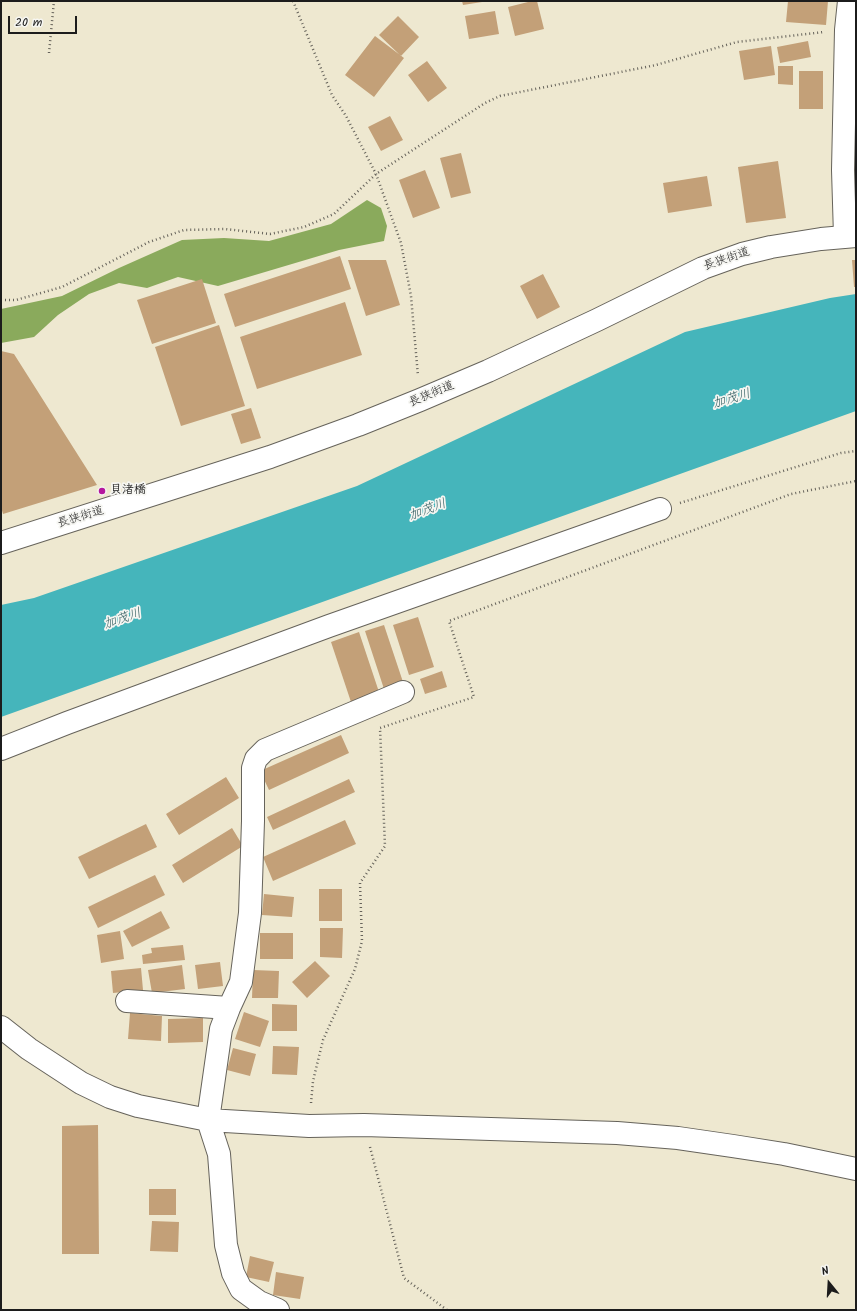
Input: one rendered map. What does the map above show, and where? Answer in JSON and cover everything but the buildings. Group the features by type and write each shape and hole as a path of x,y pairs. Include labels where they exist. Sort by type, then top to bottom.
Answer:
{"street":[{"path":"849,1 846,30 843,170 850,236"},
{"name":"長狭街道","path":"1,543 315,442 488,371 703,268 742,254 771,247 850,236"},
{"path":"1,749 329,626 660,509"},
{"path":"278,1310 259,1302 241,1289 233,1274 226,1245 219,1154 208,1120 221,1029 229,1008 242,982 250,913 253,768 256,759 265,750 403,692"},
{"path":"128,1001 229,1008"},
{"path":"1,1028 29,1049 81,1083 110,1097 138,1106 208,1120 309,1126 364,1125 618,1133 670,1138 784,1154 856,1169"}],"path":[{"path":"49,53 54,1"},
{"path":"293,1 332,95 346,116 376,174 401,243 411,296 420,400"},
{"path":"1,300 16,300 62,287 149,242 184,230 225,229 270,234 304,226 334,214 376,174 484,103 500,96 656,65 737,42 846,30"},
{"path":"660,509 841,453 856,451"},
{"path":"309,1126 313,1081 323,1040 355,969 362,941 360,883 385,846 380,728 474,697 449,621 791,494 856,481"},
{"path":"364,1125 404,1278 447,1310"}],"green space":[{"path":"367,200 381,208 387,226 384,241 339,250 218,286 178,277 147,288 119,283 89,294 58,315 34,337 1,343 1,309 62,296 119,268 182,240 224,238 269,241 331,224"}],"water":[{"name":"加茂川","path":"856,294 856,411 1,717 1,605 34,598 357,486 685,332 830,298"}],"place":[{"name":"貝渚橋","path":"102,491"}]}
